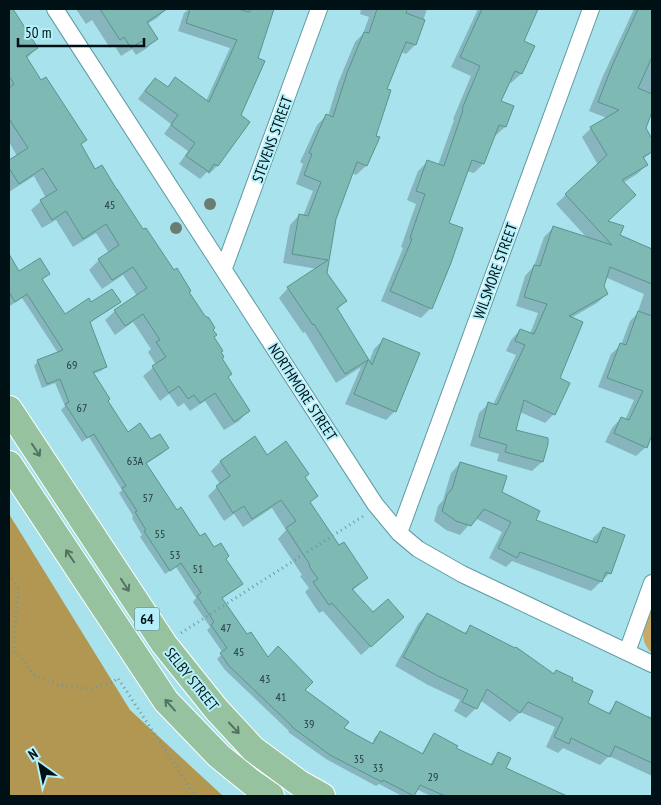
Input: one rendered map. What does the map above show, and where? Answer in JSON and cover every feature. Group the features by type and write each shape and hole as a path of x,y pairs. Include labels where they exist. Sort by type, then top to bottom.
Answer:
{"main road":[{"name":"SELBY STREET","path":"9,410 164,644 216,709 253,749 299,783 322,796"},
{"name":"SELBY STREET","path":"9,464 166,701 218,756 271,796"}],"street":[{"name":"NORTHMORE STREET","path":"55,9 375,504 399,533 418,549 462,574 652,664"},
{"name":"STEVENS STREET","path":"224,268 319,9"},
{"name":"WILSMORE STREET","path":"399,533 591,9"},
{"path":"627,652 652,584"}],"path":[{"path":"164,644 368,513"},
{"path":"9,576 19,589 14,650 33,674 59,685 89,689 113,682 118,678 195,796"}],"shaded area":[{"path":"9,514 130,710 223,796 9,796"},
{"path":"652,605 652,653 647,648 643,636"}],"building":[{"path":"9,9 13,9 38,48 26,56 41,80 46,77 87,140 81,144 95,169 102,165 143,229 146,228 174,270 177,268 191,291 189,292 215,328 213,330 217,335 214,337 223,351 221,352 224,357 222,358 232,374 228,377 250,411 234,422 215,393 200,403 194,395 188,399 179,386 169,393 152,366 166,357 156,342 160,340 143,314 125,326 114,310 147,288 133,267 112,280 98,259 119,245 106,224 83,239 66,211 52,220 40,200 57,190 43,168 19,184 9,168 9,160 28,148 9,119 9,88 14,84 9,76"},
{"path":"100,9 167,9 147,22 158,39 146,47 142,41 131,48 124,37 120,40"},
{"path":"190,9 238,9 249,12 251,9 274,9 258,58 265,61 241,115 250,122 218,166 214,164 209,172 186,156 195,143 171,125 178,115 145,91 155,78 168,87 175,77 209,102 237,40 186,23"},
{"path":"377,9 407,9 406,13 425,20 416,45 406,42 387,89 391,90 376,136 380,137 367,166 357,162 336,219 327,273 347,301 337,308 372,365 383,338 420,353 396,412 354,394 368,360 345,374 314,324 287,287 328,260 292,254 299,214 308,216 321,182 304,175 312,154 309,153 326,114 333,117 347,73 364,32 369,33"},
{"path":"482,9 538,9 524,41 535,46 522,74 515,71 501,101 514,106 506,127 499,125 484,164 472,160 449,223 463,228 432,309 390,291 412,239 410,238 425,194 416,191 427,160 444,166 462,109 480,66 460,57"},
{"path":"638,9 652,9 652,57 638,88 652,94 652,112 646,128 652,139 652,152 643,157 648,165 622,180 636,195 608,221 624,226 620,235 652,249 652,284 610,267 604,286 608,294 569,316 583,322 560,378 570,383 555,415 524,400 516,430 548,438 543,462 505,452 507,445 479,437 488,402 497,405 525,345 515,341 520,329 534,334 547,304 524,297 534,265 540,266 553,226 612,245 565,194 607,155 590,127 619,110 598,102"},
{"path":"9,254 19,271 40,258 50,274 42,279 65,314 89,298 91,302 112,289 121,302 90,322 107,367 93,372 110,399 108,401 128,432 140,423 151,439 160,434 169,448 146,463 177,510 181,507 200,536 205,533 214,547 221,543 229,556 226,559 243,584 222,598 247,634 251,632 268,657 278,646 313,682 305,690 349,722 344,728 373,744 380,731 423,754 434,733 458,746 456,748 492,765 498,752 511,758 506,768 567,796 445,796 420,785 414,796 330,755 292,727 229,666 220,653 227,648 211,625 214,622 197,596 201,593 181,563 170,571 144,531 146,530 135,512 137,511 122,488 126,486 94,434 87,438 65,404 69,402 60,379 47,384 37,360 63,350 27,294 15,302 9,292"},
{"path":"638,311 652,316 652,435 647,448 614,433 621,417 629,420 643,391 607,378 620,343 626,345"},
{"path":"255,436 267,455 286,441 309,474 305,477 318,496 310,502 339,545 344,542 368,578 352,589 373,612 388,599 404,617 371,647 332,603 329,605 313,582 318,579 286,528 296,521 281,500 252,519 244,506 233,513 216,486 230,476 220,461"},
{"path":"460,462 507,476 502,492 540,511 536,520 597,543 603,527 625,535 611,574 606,572 602,582 520,552 517,558 498,548 511,522 484,509 471,526 456,521 442,511 447,495 452,489"},
{"path":"427,613 466,634 470,625 516,647 554,674 556,670 573,678 572,681 593,691 588,703 610,714 616,701 652,719 652,763 615,746 610,757 571,738 569,744 554,737 563,718 528,702 520,713 487,689 477,709 462,702 468,690 403,657"}]}
